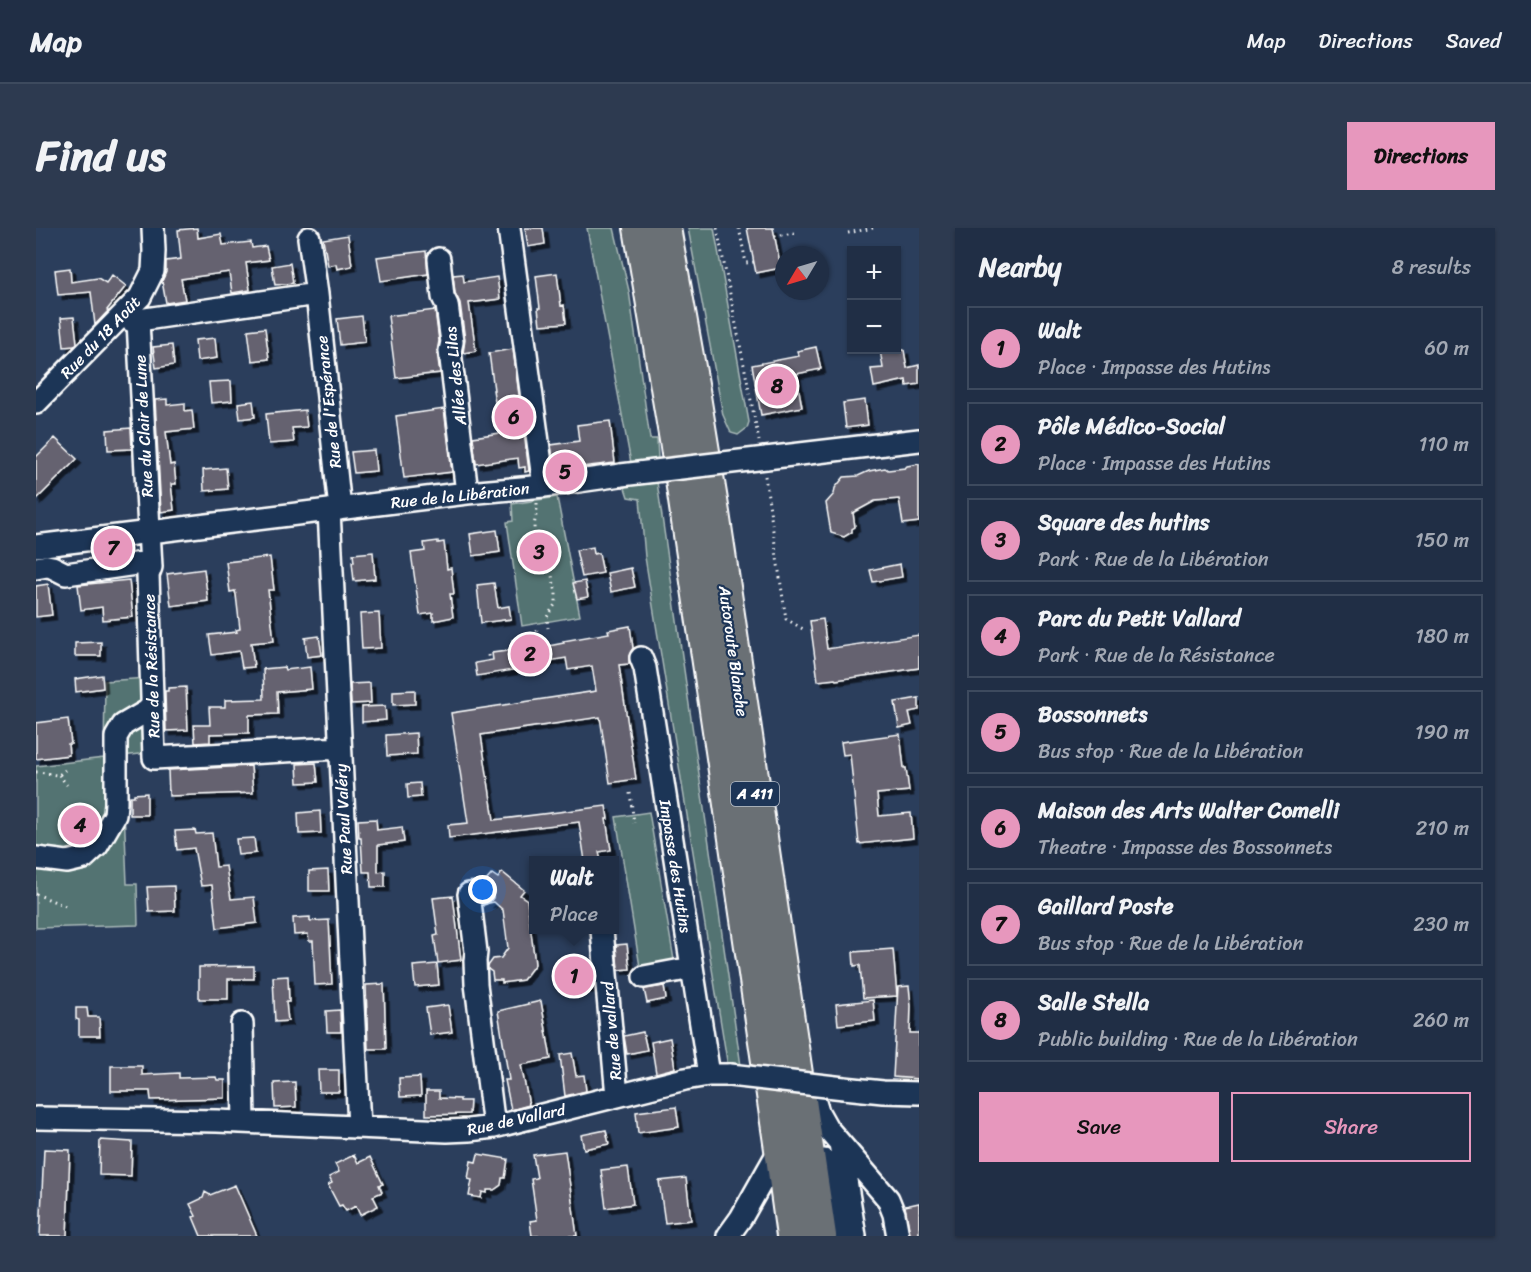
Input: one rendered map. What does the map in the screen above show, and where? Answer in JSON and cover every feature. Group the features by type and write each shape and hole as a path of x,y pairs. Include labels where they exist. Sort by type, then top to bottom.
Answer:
{"highway":[{"name":"Autoroute Blanche","path":"639,228 675,440 792,1236"},
{"name":"Autoroute Blanche","path":"665,228 704,449 797,1074 826,1159 821,1236"}],"street":[{"name":"Rue du 18 Août","path":"36,403 130,318 153,271 153,228"},
{"path":"509,228 539,486"},
{"name":"Rue de l'Espérance","path":"309,237 335,510"},
{"name":"Allée des Lilas","path":"439,259 443,297 447,305 452,342 450,351 467,493"},
{"path":"130,318 316,294"},
{"name":"Rue du Clair de Lune","path":"130,318 149,532"},
{"name":"Rue de la Libération","path":"36,546 919,440"},
{"name":"Rue Paul Valéry","path":"335,510 340,748 358,1127"},
{"name":"Rue de la Résistance","path":"149,532 151,567 148,575 154,758 340,748"},
{"path":"36,568 47,566 66,574 150,562"},
{"name":"Impasse des Hutins","path":"641,658 645,668 709,1075"},
{"path":"36,858 67,861 84,858 97,846 115,815 116,737 123,725 147,711 152,705"},
{"path":"481,893 469,894 477,952 476,984 488,1128"},
{"name":"Rue de vallard","path":"602,934 616,1096"},
{"path":"644,977 692,968"},
{"path":"466,980 488,1128"},
{"path":"242,1024 244,1122"},
{"path":"797,1074 813,1096 824,1122 885,1195 894,1214 898,1236"},
{"name":"Rue de Vallard","path":"36,1118 244,1122 447,1131 488,1128 709,1075 883,1092 919,1093"},
{"path":"837,1236 826,1159 840,1143"},
{"path":"728,1236 780,1149"},
{"path":"826,1159 855,1236"}],"path":[{"path":"717,228 758,439 766,448 769,471 764,471 786,619 803,629"},
{"path":"739,228 746,263 754,262"},
{"path":"848,233 873,228"},
{"path":"775,236 794,233"},
{"path":"539,486 534,526 535,544 555,585 556,603 547,617 548,628"},
{"path":"537,630 541,647"},
{"path":"488,655 489,660"},
{"path":"36,772 59,775 65,770"},
{"path":"59,775 67,785"},
{"path":"630,793 634,823"},
{"path":"36,894 68,907"}],"green space":[{"path":"587,228 614,228 629,291 650,439 657,439 658,458 631,463"},
{"path":"688,228 714,228 749,422 747,428 738,435 731,433 723,415"},
{"path":"657,482 741,1066 728,1067 645,557 640,499 628,497 624,485"},
{"path":"557,497 580,616 522,626 507,522 513,521 512,504"},
{"path":"147,678 148,753 122,756 127,884 137,884 138,925 36,928 36,766 104,758 105,681"},
{"path":"649,812 675,966 641,973 616,817"}],"building":[{"path":"197,228 198,238 221,234 223,245 251,242 252,248 266,246 269,260 246,263 250,290 232,293 229,272 181,279 185,300 166,303 162,281 166,272 166,261 181,259 178,230"},
{"path":"525,228 543,228 545,244 528,247"},
{"path":"747,228 773,228 777,246 775,269 756,273"},
{"path":"348,235 352,266 337,269 336,264 328,266 323,239"},
{"path":"426,251 428,274 381,281 377,257"},
{"path":"290,263 293,283 275,285 272,266"},
{"path":"70,268 71,282 98,278 106,283 112,275 126,286 95,325 91,292 58,295 55,270"},
{"path":"557,273 561,306 564,305 566,323 540,325 536,276"},
{"path":"463,274 464,282 497,277 500,299 469,303 476,351 463,353 465,340 460,303 455,293 453,275"},
{"path":"435,310 440,373 396,378 388,316"},
{"path":"362,316 365,342 340,345 337,319"},
{"path":"74,317 77,343 74,346 64,347 61,318"},
{"path":"265,328 269,359 252,361 248,330"},
{"path":"215,338 217,358 197,361 195,340"},
{"path":"172,345 174,365 156,368 153,347"},
{"path":"816,347 821,369 796,374 802,407 761,415 752,365 799,356 797,351"},
{"path":"513,349 529,471 525,472 525,467 519,468 518,458 476,464 473,437 500,433 489,353"},
{"path":"901,350 904,350 907,368 919,365 919,384 907,386 906,380 874,387 871,369 883,368 881,354 901,354"},
{"path":"231,381 232,401 211,403 209,382"},
{"path":"167,399 167,405 185,403 185,411 192,410 194,429 166,432 170,465 174,464 176,484 171,484 174,510 161,512 155,400"},
{"path":"865,400 868,425 846,428 843,403"},
{"path":"253,401 255,417 240,419 238,403"},
{"path":"444,409 452,472 404,478 396,416"},
{"path":"305,410 307,427 292,428 294,442 269,444 266,414"},
{"path":"610,421 615,463 555,470 551,445 579,441 577,425"},
{"path":"131,428 132,449 108,450 107,430"},
{"path":"55,438 77,459 36,500 36,457"},
{"path":"374,450 376,471 354,473 351,452"},
{"path":"919,464 919,522 903,524 899,499 875,501 853,513 855,527 852,532 844,537 831,533 826,503 844,477 858,476 885,468 888,470 905,468"},
{"path":"226,468 228,489 204,491 203,470"},
{"path":"497,530 500,552 473,556 470,534"},
{"path":"438,541 438,543 444,542 447,569 451,568 454,594 450,594 453,617 433,621 433,613 420,615 411,553 425,551 424,543"},
{"path":"593,547 594,554 599,553 603,573 582,577 576,550"},
{"path":"373,552 375,579 354,581 353,554"},
{"path":"270,557 274,590 268,590 274,641 251,643 254,667 242,668 239,651 212,655 209,635 237,632 236,630 240,629 236,595 235,591 230,592 226,562"},
{"path":"900,564 902,577 873,582 870,570"},
{"path":"631,568 635,587 611,592 607,573"},
{"path":"204,569 208,601 171,606 167,574"},
{"path":"129,580 133,617 103,620 102,607 81,610 78,585"},
{"path":"585,581 588,597 577,599 573,583"},
{"path":"494,583 498,608 509,606 511,619 481,623 477,585"},
{"path":"48,584 52,615 36,617 36,586"},
{"path":"379,613 381,648 362,649 360,614"},
{"path":"823,619 827,649 919,635 919,668 818,681 810,621"},
{"path":"630,626 633,648 629,656 629,664 619,665 636,779 610,783 600,717 481,735 494,820 606,806 611,850 599,852 600,856 584,856 579,822 449,838 448,825 468,823 451,713 596,691 592,666 568,670 566,658 512,667 513,670 477,676 475,663 493,660 492,653 514,650 512,640 536,635 538,648 609,633 608,630"},
{"path":"319,636 322,655 307,657 305,638"},
{"path":"101,642 101,656 75,656 75,643"},
{"path":"284,667 285,670 310,667 312,689 277,692 278,714 249,715 249,733 210,734 210,742 195,743 194,725 210,725 209,707 225,707 225,700 264,699 263,669"},
{"path":"102,675 103,688 76,692 75,679"},
{"path":"370,683 371,703 351,704 350,684"},
{"path":"186,687 188,730 166,731 165,691 168,691 168,688"},
{"path":"415,690 415,704 393,705 393,691"},
{"path":"919,698 919,710 909,712 912,725 899,728 895,702"},
{"path":"385,706 386,720 362,722 362,707"},
{"path":"68,719 71,744 68,744 69,755 36,759 36,723"},
{"path":"416,733 417,754 387,756 386,735"},
{"path":"900,734 909,791 877,794 879,816 911,813 913,838 859,844 850,754 843,755 841,742"},
{"path":"316,763 318,782 298,783 297,764"},
{"path":"251,766 253,793 169,796 168,770"},
{"path":"420,783 421,797 408,798 407,784"},
{"path":"147,793 147,815 130,815 130,796"},
{"path":"320,811 321,833 299,834 298,813"},
{"path":"376,819 377,830 402,827 404,842 378,845 378,872 385,871 385,887 371,887 370,872 363,872 358,820"},
{"path":"195,830 196,834 212,833 216,867 226,866 231,899 254,897 257,923 217,928 212,885 201,886 194,848 177,850 175,831"},
{"path":"254,838 256,853 238,855 236,839"},
{"path":"328,870 329,891 309,891 309,871"},
{"path":"502,872 524,890 520,895 527,900 529,934 531,934 535,964 523,980 502,983 502,980 493,980 492,972 488,969 493,959 501,958 508,948 503,910 494,902 489,903 494,891 486,881 492,874 498,878"},
{"path":"174,886 175,911 149,912 147,887"},
{"path":"453,896 461,960 438,963 434,936 438,935 433,898"},
{"path":"310,917 310,921 329,920 332,984 315,985 313,941 309,941 308,934 294,935 293,918"},
{"path":"627,944 630,969 618,970 616,945"},
{"path":"893,949 897,996 863,998 860,965 854,966 853,952"},
{"path":"586,961 589,988 561,990 558,964"},
{"path":"437,964 439,985 415,987 413,966"},
{"path":"254,966 254,979 228,979 228,999 199,999 199,967"},
{"path":"288,976 289,1002 286,1002 288,1021 275,1022 273,977"},
{"path":"384,984 386,1049 368,1049 366,985"},
{"path":"664,986 666,999 647,1003 644,989"},
{"path":"909,986 910,1033 919,1033 919,1079 893,1077 898,987"},
{"path":"873,1000 875,1021 838,1025 836,1004"},
{"path":"541,1001 551,1059 521,1065 529,1105 511,1110 505,1080 509,1080 498,1011"},
{"path":"448,1005 452,1032 430,1035 426,1008"},
{"path":"76,1008 87,1008 88,1017 99,1017 100,1036 79,1036"},
{"path":"340,1010 341,1032 327,1032 326,1011"},
{"path":"643,1032 647,1050 627,1054 624,1036"},
{"path":"670,1038 675,1068 656,1073 651,1042"},
{"path":"572,1053 576,1076 584,1075 586,1091 565,1096 560,1055"},
{"path":"111,1066 142,1066 142,1075 179,1073 179,1078 216,1077 217,1080 225,1080 225,1098 151,1100 150,1091 111,1091"},
{"path":"318,1070 339,1070 339,1092 319,1092"},
{"path":"420,1077 421,1096 400,1097 399,1078"},
{"path":"295,1082 296,1107 275,1108 274,1083"},
{"path":"426,1091 439,1091 439,1098 470,1101 469,1114 426,1115"},
{"path":"676,1107 679,1127 638,1133 636,1112"},
{"path":"606,1130 609,1144 584,1149 581,1135"},
{"path":"100,1140 132,1142 131,1176 99,1175"},
{"path":"44,1149 70,1150 67,1236 40,1236"},
{"path":"565,1151 577,1236 532,1236 530,1221 537,1220 531,1179 537,1178 533,1155"},
{"path":"478,1154 508,1159 505,1178 502,1178 501,1185 494,1190 487,1190 487,1193 482,1192 481,1198 469,1196 472,1180 468,1179 471,1161 476,1162"},
{"path":"354,1155 358,1163 370,1157 383,1184 379,1185 382,1192 373,1196 378,1206 360,1215 356,1206 346,1211 342,1205 339,1206 328,1185 332,1183 329,1177 339,1172 335,1164"},
{"path":"628,1167 633,1204 606,1208 601,1170"},
{"path":"686,1178 691,1220 665,1223 659,1181"},
{"path":"235,1185 257,1236 201,1236 190,1204 203,1198 205,1192 210,1195"},
{"path":"919,1203 919,1236 910,1236 905,1206"}],"place":[{"name":"Salle Stella","path":"777,386"},
{"name":"Maison des Arts Walter Comelli","path":"514,417"},
{"name":"Bossonnets","path":"565,472"},
{"name":"Gaillard Poste","path":"113,548"},
{"name":"Square des hutins","path":"539,552"},
{"name":"Pôle Médico-Social","path":"530,654"},
{"name":"Parc du Petit Vallard","path":"80,825"},
{"name":"Walt","path":"574,976"}]}
